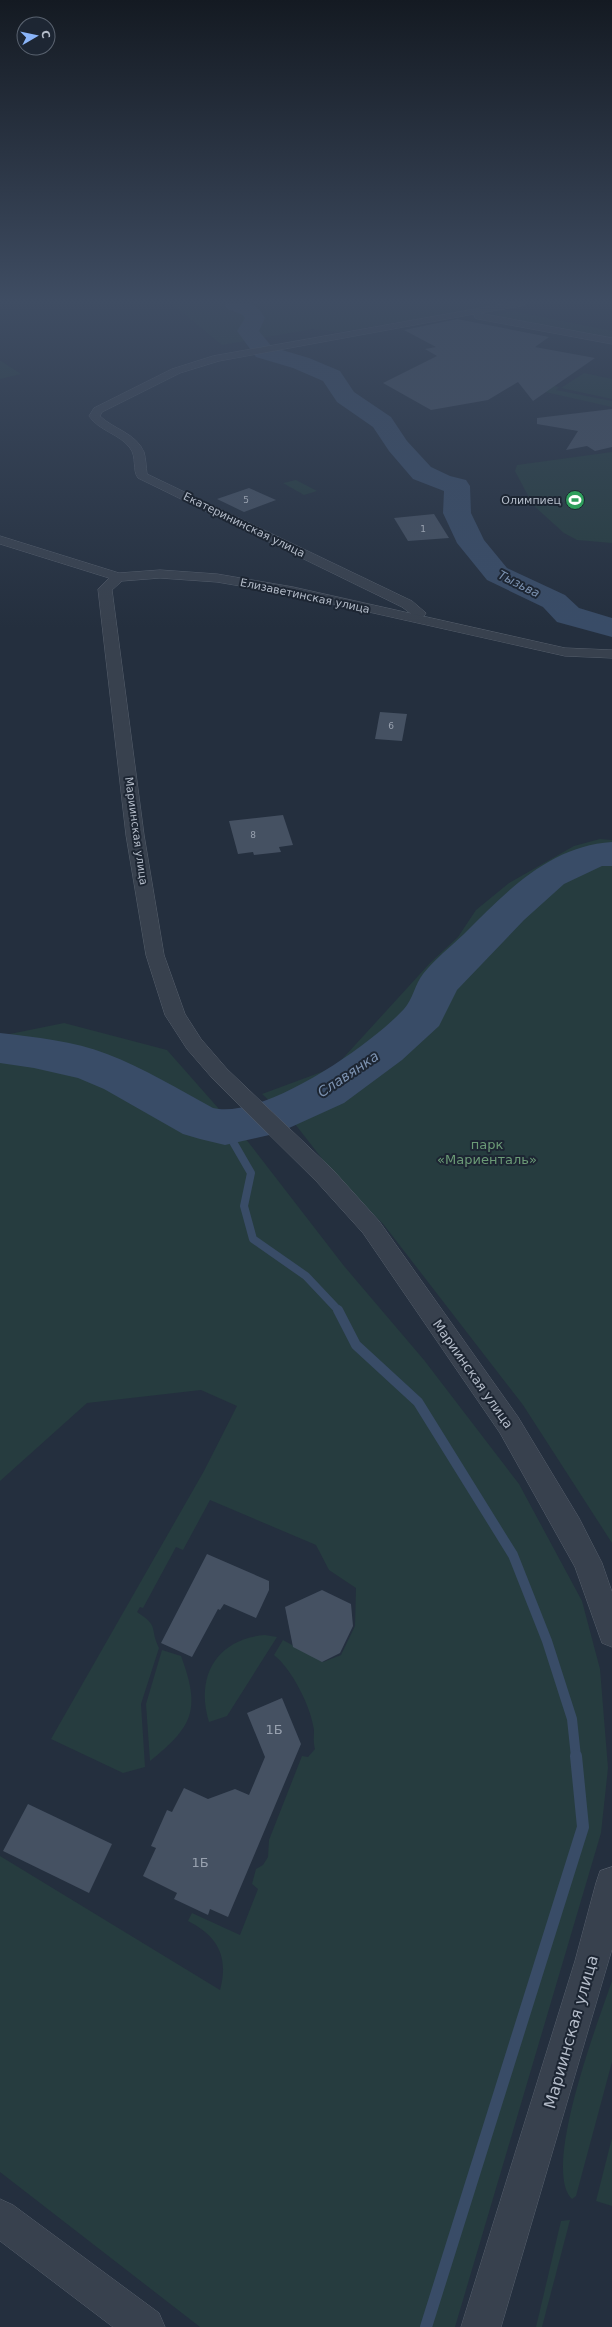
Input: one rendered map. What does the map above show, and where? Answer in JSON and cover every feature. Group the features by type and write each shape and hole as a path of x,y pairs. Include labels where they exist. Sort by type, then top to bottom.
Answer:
{"street":[{"name":"Екатерининская улица","path":"97,412 94,416 99,422 124,437 137,449 142,476 240,522 407,604 419,612"},
{"name":"Елизаветинская улица","path":"0,540 118,577 160,574 217,578 293,591 565,652 612,654"},
{"name":"Мариинская улица","path":"118,577 105,589 135,835 155,955 175,1015 194,1044 220,1074 325,1176 371,1227 509,1425 569,1526 585,1557 612,1633"},
{"name":"Мариинская улица","path":"481,2327 528,2180 592,1961 612,1883"},
{"path":"0,2218 145,2327"}],"green space":[{"name":"Олимпиец","path":"612,452 612,543 577,540 564,533 533,505 515,471 517,465"},
{"path":"296,480 317,491 304,495 283,483"},
{"name":"парк «Мариенталь»","path":"600,839 612,840 612,1543 523,1405 384,1225 334,1174 295,1124 262,1094 335,1067 430,963 458,937 476,910 509,883 574,846"},
{"path":"64,1023 167,1050 249,1143 344,1266 424,1360 519,1484 582,1601 600,1669 608,1768 601,1833 455,2327 200,2327 0,2172 0,1856 220,1990 223,1967 219,1949 207,1933 188,1921 192,1913 240,1935 258,1889 252,1884 256,1869 263,1865 268,1857 269,1840 302,1756 308,1757 315,1749 314,1730 305,1700 294,1679 281,1661 274,1655 283,1640 323,1662 341,1655 355,1626 356,1588 329,1570 316,1545 210,1500 183,1550 176,1547 143,1608 140,1607 137,1612 151,1624 159,1648 141,1704 145,1767 123,1773 51,1739 204,1471 237,1406 201,1390 87,1403 0,1481 0,1036"},
{"path":"265,1635 277,1637 227,1716 209,1722 205,1706 205,1690 213,1663 222,1652 234,1644 248,1638"},
{"path":"162,1650 181,1656 191,1690 191,1704 189,1716 184,1727 164,1749 150,1761 146,1704"},
{"path":"612,1981 612,2062 576,2196 572,2199 564,2183 563,2158 568,2127 585,2059"},
{"path":"612,2138 612,2206 596,2201"},
{"path":"570,2220 542,2327 536,2327 561,2221"}],"building":[{"path":"590,412 612,412 612,447 595,451 587,446 566,450 578,431 537,424 537,418"},
{"path":"249,488 276,500 244,512 217,499"},
{"path":"434,514 449,538 408,541 394,518"},
{"path":"380,712 407,714 402,741 375,739"},
{"path":"283,815 293,845 279,847 281,852 254,855 253,852 238,854 229,821"},
{"path":"207,1554 269,1581 269,1590 256,1618 224,1604 220,1610 218,1609 192,1657 161,1643"},
{"path":"322,1590 351,1604 353,1626 340,1653 322,1662 293,1647 285,1607"},
{"path":"282,1698 301,1744 228,1917 210,1909 208,1915 174,1899 177,1893 143,1876 156,1848 151,1846 167,1810 172,1812 184,1788 208,1799 235,1789 249,1795 265,1757 247,1713"},
{"path":"28,1804 112,1844 89,1893 3,1851"}],"waterway":[{"name":"Тызьва","path":"367,412 382,422 398,446 422,473 441,482 457,486 457,513 471,543 497,574 554,601 568,615 612,628"},
{"name":"Славянка","path":"0,1048 34,1052 90,1065 120,1078 200,1122 225,1128 261,1121 328,1091 386,1049 423,1016 438,984 510,911 550,876 595,855 612,854"},
{"path":"225,1128 251,1173 244,1206 253,1239 306,1276 339,1311"},
{"path":"338,1310 356,1345 418,1402 513,1555 547,1641 572,1719 576,1757"},
{"path":"426,2327 583,1827 576,1756"}],"place":[{"name":"Олимпиец","path":"575,500"}]}
